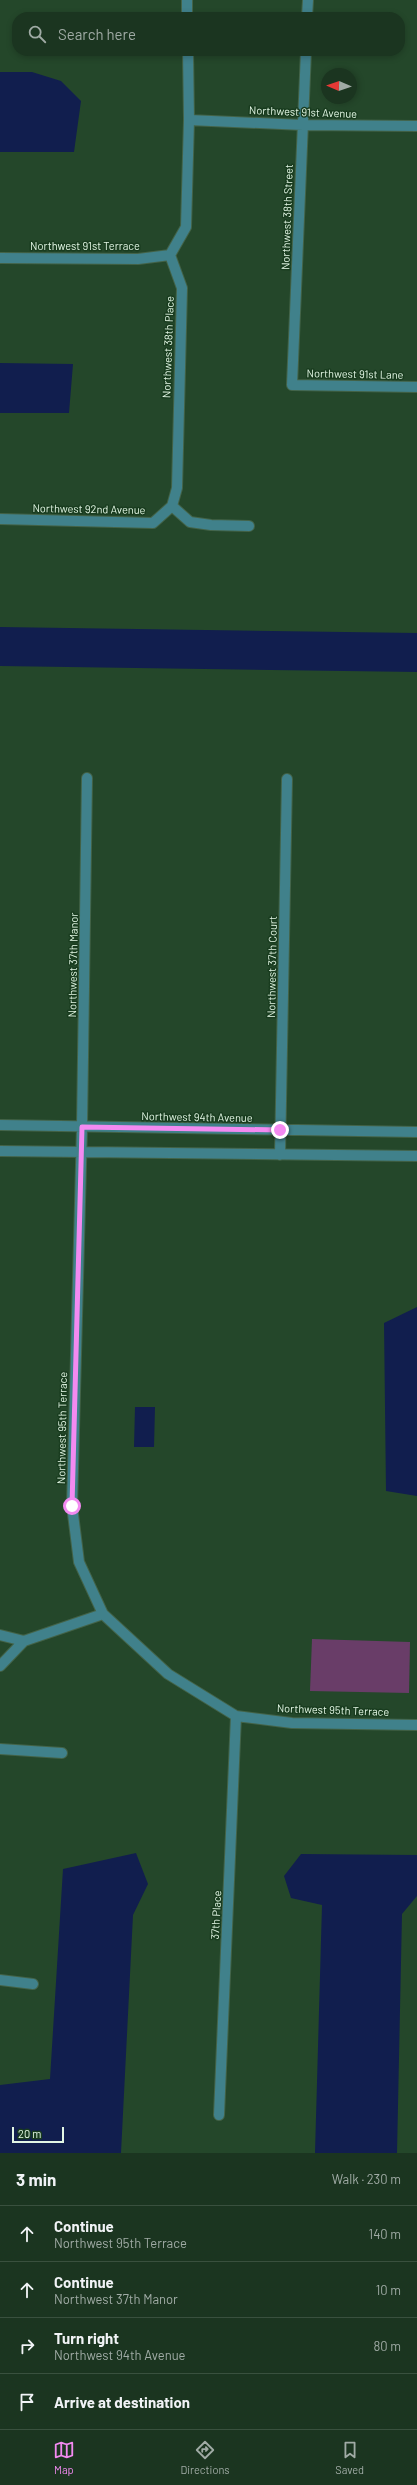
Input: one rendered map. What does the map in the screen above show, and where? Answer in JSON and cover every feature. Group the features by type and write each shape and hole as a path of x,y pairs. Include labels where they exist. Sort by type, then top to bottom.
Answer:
{"street":[{"path":"187,0 187,12"},
{"path":"307,12 308,0"},
{"path":"170,256 186,227 189,120 188,56"},
{"name":"Northwest 38th Street","path":"292,385 306,56"},
{"name":"Northwest 91st Avenue","path":"189,120 303,125 417,126"},
{"name":"Northwest 91st Terrace","path":"0,258 138,259 170,256"},
{"name":"Northwest 38th Place","path":"170,256 182,288 176,488 172,506"},
{"name":"Northwest 91st Lane","path":"292,385 417,387"},
{"path":"172,506 190,522 211,525 249,526"},
{"name":"Northwest 92nd Avenue","path":"0,519 153,523 172,506"},
{"name":"Northwest 37th Manor","path":"81,1152 87,778"},
{"name":"Northwest 37th Court","path":"280,1155 287,779"},
{"name":"Northwest 94th Avenue","path":"0,1125 417,1132"},
{"path":"0,1151 417,1156"},
{"name":"Northwest 95th Terrace","path":"81,1152 72,1506 80,1562 103,1614 168,1674 236,1716 292,1723 417,1725"},
{"path":"0,1666 24,1642 103,1614"},
{"path":"0,1635 24,1642"},
{"name":"37th Place","path":"219,2114 236,1716"},
{"path":"0,1749 62,1753"},
{"path":"0,1980 33,1984"}],"shaded area":[{"path":"312,1639 410,1642 409,1693 310,1691"}],"water":[{"path":"0,72 32,72 61,81 81,101 74,152 0,152"},
{"path":"0,363 73,364 69,413 0,413"},
{"path":"0,627 417,633 417,672 0,666"},
{"path":"417,1307 417,1496 386,1491 384,1323"},
{"path":"135,1407 155,1407 154,1447 134,1447"},
{"path":"136,1853 148,1884 133,1915 121,2153 0,2153 0,2085 50,2079 63,1869"},
{"path":"301,1854 417,1855 417,1896 402,1914 397,2153 315,2153 322,1905 291,1898 284,1876"}],"route":[{"path":"72,1506 82,1127 280,1130"}]}
